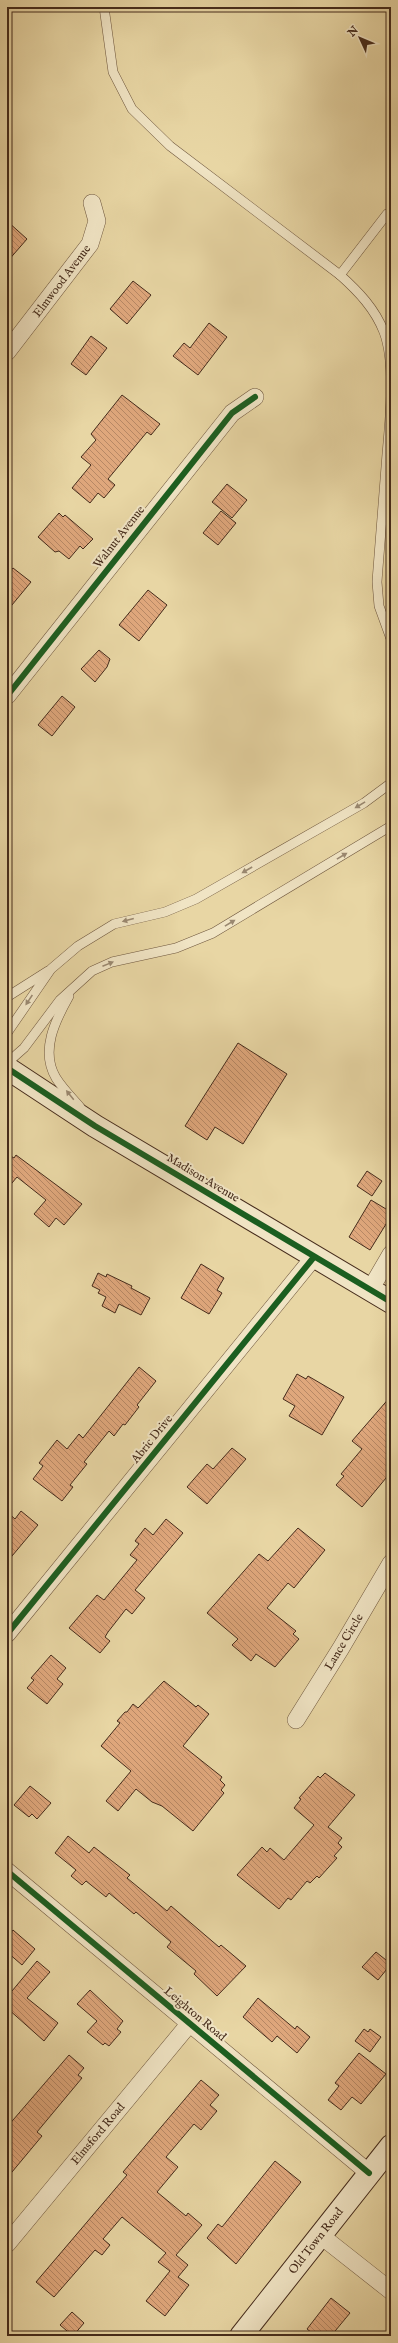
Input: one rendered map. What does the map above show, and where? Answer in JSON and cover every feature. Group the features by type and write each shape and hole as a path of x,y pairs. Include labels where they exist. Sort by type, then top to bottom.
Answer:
{"street":[{"name":"Elmwood Avenue","path":"7,352 90,244 97,221 92,203"},
{"name":"Walnut Avenue","path":"7,696 232,413 255,397"},
{"name":"Madison Avenue","path":"7,1068 95,1126 391,1302"},
{"path":"370,1290 391,1254"},
{"name":"Abric Drive","path":"7,1634 314,1257"},
{"name":"Lance Circle","path":"296,1720 391,1564"},
{"name":"Leighton Road","path":"7,1871 369,2173"},
{"name":"Elmsford Road","path":"7,2244 190,2023"},
{"name":"Old Town Road","path":"241,2336 391,2146"},
{"path":"320,2235 391,2291"}],"lane":[{"path":"104,7 113,72 132,109 170,146 340,275 360,293 374,312 390,346 391,403 377,582 379,606 391,639"},
{"path":"340,275 390,213"},
{"path":"7,997 51,969 78,946 114,924 165,912 196,899 364,803 391,783"},
{"path":"7,1063 24,1048 75,984 92,971 112,962 176,948 213,933 391,826"},
{"path":"7,1033 51,969"},
{"path":"75,984 58,1016 49,1045 56,1078 95,1126"}],"building":[{"path":"7,221 27,239 7,262"},
{"path":"133,281 151,295 127,324 110,309"},
{"path":"209,323 227,337 198,375 173,356 184,343 190,348"},
{"path":"91,336 107,348 86,375 71,364"},
{"path":"122,395 160,424 151,435 147,432 108,479 115,485 104,498 98,493 90,503 72,488 91,465 81,457 96,440 91,434"},
{"path":"227,484 247,500 232,518 212,502"},
{"path":"221,511 236,523 218,545 203,533"},
{"path":"59,513 63,517 65,515 93,539 83,549 80,546 69,559 59,551 55,552 38,537"},
{"path":"13,568 31,582 7,611 7,575"},
{"path":"148,590 167,605 139,641 119,625"},
{"path":"99,650 110,659 107,667 95,682 81,669"},
{"path":"62,696 75,707 52,736 38,725"},
{"path":"238,1043 287,1074 243,1144 215,1127 207,1140 185,1126"},
{"path":"7,1154 14,1158 16,1155 82,1204 64,1225 56,1218 49,1227 34,1214 46,1200 17,1177 7,1189"},
{"path":"367,1171 382,1181 372,1196 357,1186"},
{"path":"371,1200 391,1212 391,1216 370,1250 349,1237"},
{"path":"201,1264 224,1278 217,1290 222,1293 209,1314 181,1298"},
{"path":"98,1273 106,1277 107,1274 132,1286 131,1288 150,1298 141,1315 119,1304 115,1313 102,1306 106,1297 98,1293 100,1290 92,1286"},
{"path":"139,1367 156,1381 137,1405 139,1407 125,1425 123,1424 114,1436 109,1431 84,1462 87,1464 70,1485 73,1487 62,1501 33,1479 43,1466 39,1463 57,1440 67,1449 79,1434 83,1438"},
{"path":"297,1374 306,1379 308,1376 344,1397 322,1435 289,1416 295,1406 283,1399"},
{"path":"391,1396 391,1472 362,1507 336,1485 344,1476 341,1474 362,1449 352,1441"},
{"path":"232,1448 246,1459 207,1504 187,1487 207,1464 213,1469"},
{"path":"21,1511 38,1525 7,1562 7,1512 15,1519"},
{"path":"166,1519 183,1533 135,1590 145,1598 132,1614 126,1609 105,1637 110,1641 100,1653 69,1628 97,1595 104,1600 137,1560 130,1555 139,1544 135,1541 145,1528 153,1535"},
{"path":"298,1528 325,1550 294,1588 288,1583 267,1608 296,1631 293,1634 299,1639 275,1667 256,1654 251,1661 232,1645 238,1639 207,1613 259,1554 268,1561"},
{"path":"51,1655 66,1668 57,1679 63,1684 47,1704 27,1688 34,1680 31,1678"},
{"path":"164,1681 196,1707 198,1705 209,1714 183,1746 222,1777 220,1780 225,1785 221,1790 224,1793 193,1831 162,1806 152,1802 136,1789 118,1811 106,1801 131,1771 101,1746 120,1723 117,1721 125,1712 127,1712 133,1704 138,1708"},
{"path":"325,1773 355,1795 328,1827 342,1838 338,1843 342,1847 334,1856 337,1858 319,1878 317,1876 310,1883 307,1881 291,1900 288,1898 279,1909 237,1875 262,1847 267,1852 270,1848 284,1860 314,1825 294,1808 301,1799 299,1798 318,1776 320,1778"},
{"path":"30,1786 51,1803 37,1819 32,1814 29,1817 14,1805"},
{"path":"68,1836 89,1853 94,1847 130,1875 127,1878 167,1911 171,1906 219,1947 221,1945 246,1966 217,1996 194,1974 196,1971 167,1947 171,1942 136,1912 134,1914 109,1893 106,1897 86,1881 82,1885 71,1876 76,1870 55,1853"},
{"path":"13,1930 35,1949 22,1965 7,1952 7,1938"},
{"path":"376,1952 391,1964 378,1980 362,1967"},
{"path":"37,1961 50,1972 27,1998 58,2023 44,2041 7,2008 7,1997"},
{"path":"90,1990 123,2021 117,2029 121,2032 109,2046 105,2043 103,2045 87,2032 97,2021 77,2004"},
{"path":"258,1998 295,2029 297,2026 310,2037 297,2053 277,2036 272,2042 243,2017"},
{"path":"364,2029 368,2032 370,2029 381,2037 370,2052 355,2041"},
{"path":"359,2053 386,2074 361,2104 352,2097 341,2110 328,2100 339,2086 335,2083"},
{"path":"69,2055 84,2068 78,2075 82,2078 37,2132 42,2136 7,2178 7,2127"},
{"path":"201,2080 219,2095 210,2105 217,2111 201,2130 194,2124 166,2157 178,2167 157,2192 186,2216 188,2213 202,2225 176,2255 188,2265 178,2277 189,2285 165,2316 146,2301 170,2271 158,2262 166,2253 122,2217 103,2239 110,2245 102,2255 95,2250 54,2297 36,2282 127,2175 123,2172"},
{"path":"275,2161 301,2182 236,2264 207,2238 218,2224 222,2227"},
{"path":"331,2298 350,2313 331,2336 316,2336 307,2329"},
{"path":"72,2312 84,2323 73,2336 60,2325"}],"cycle path":[{"path":"7,696 232,413 255,397"},
{"path":"7,1068 95,1126 391,1302"},
{"path":"7,1634 314,1257"},
{"path":"7,1871 369,2173"}]}
